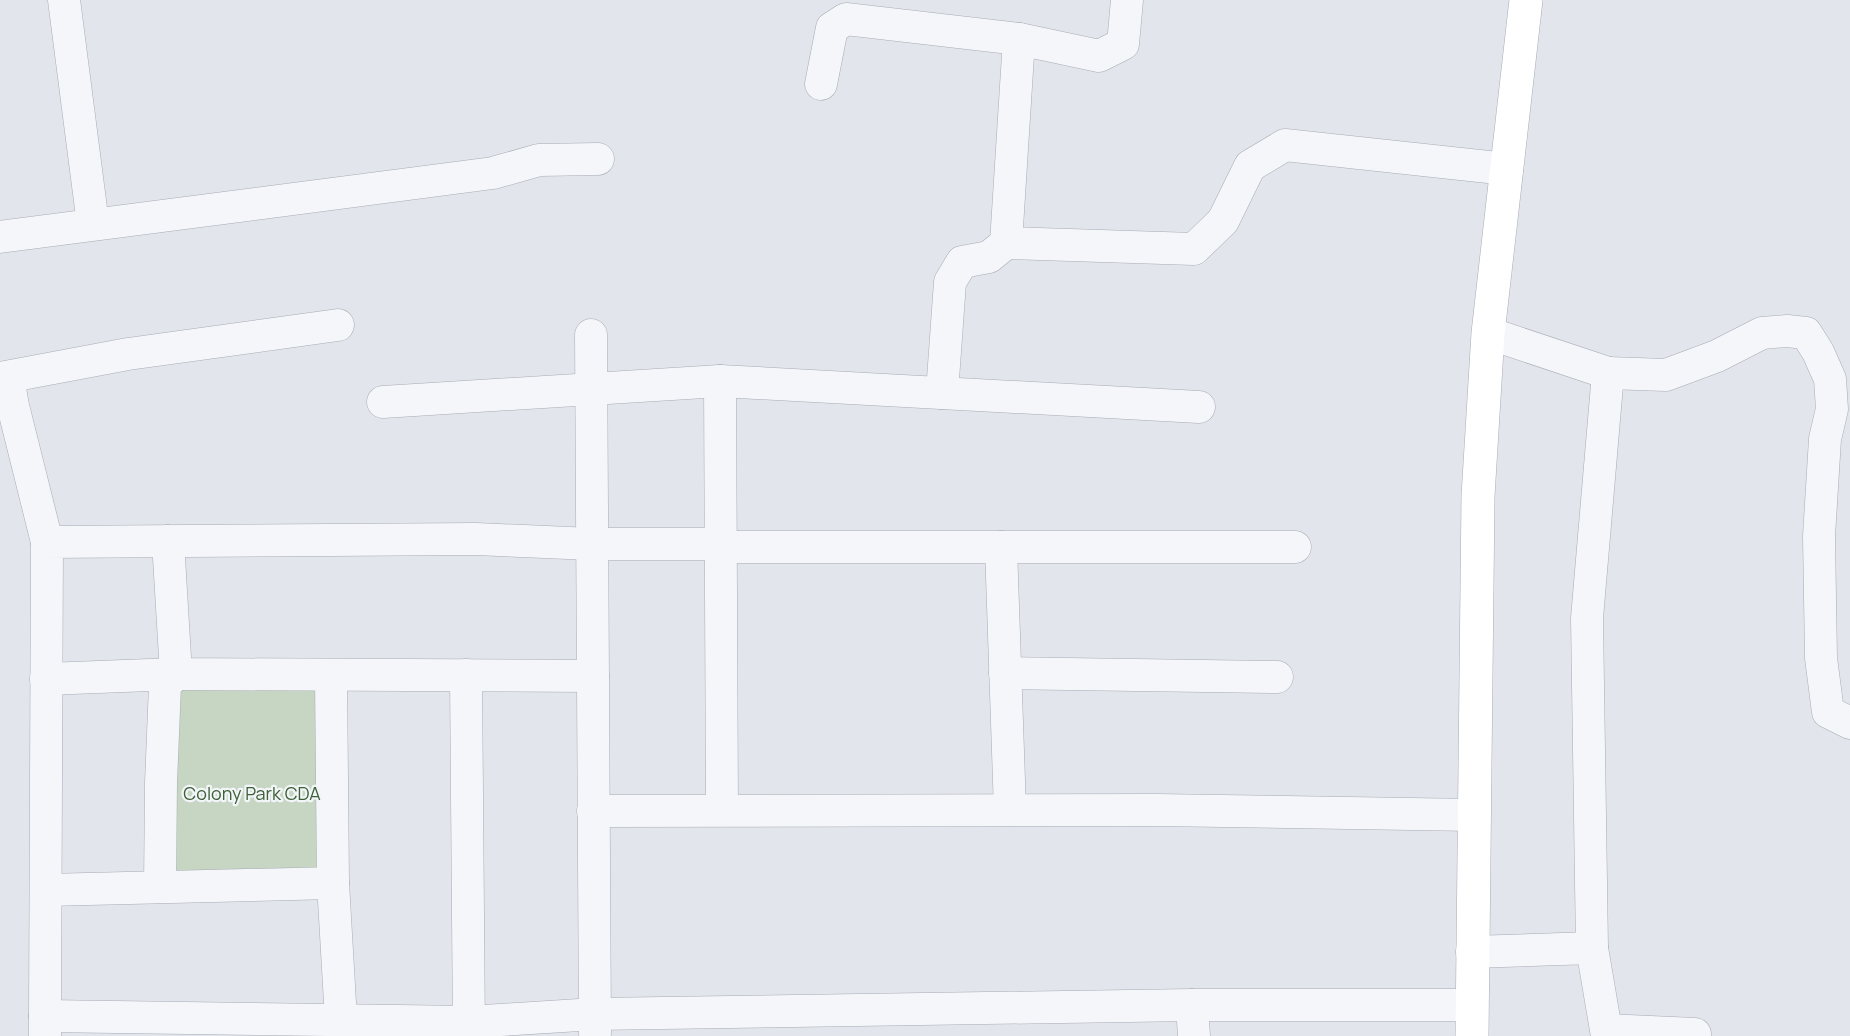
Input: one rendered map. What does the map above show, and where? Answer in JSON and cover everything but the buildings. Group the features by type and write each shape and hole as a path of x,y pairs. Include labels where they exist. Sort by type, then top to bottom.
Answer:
{"street":[{"path":"64,0 93,224"},
{"path":"821,84 832,28 846,19 1020,39 1099,56 1123,44 1127,0"},
{"path":"338,325 128,354 4,378 47,542 45,1026 341,1020 469,1029 1192,1005 1472,1021 1478,496 1488,333 1526,0"},
{"path":"1006,243 1020,39"},
{"path":"942,393 950,282 962,261 989,257 1006,243 1194,249 1223,221 1250,166 1285,145 1507,169"},
{"path":"0,237 493,173 539,160 598,159"},
{"path":"1488,333 1608,373 1666,375 1717,356 1762,333 1787,331 1806,333 1818,352 1830,379 1832,409 1825,439 1819,536 1821,658 1828,712 1850,723"},
{"path":"591,335 595,1025"},
{"path":"1608,373 1587,618 1592,948 1606,1030 1695,1034 1695,1036"},
{"path":"720,381 722,810"},
{"path":"383,402 720,381 1199,407"},
{"path":"47,542 476,539 592,544 721,544 721,547 1295,547"},
{"path":"160,887 165,685 176,674 168,541"},
{"path":"1001,547 1010,810"},
{"path":"1005,672 1277,677"},
{"path":"46,679 176,674 593,676"},
{"path":"330,675 333,883 341,1020"},
{"path":"466,675 469,1029"},
{"path":"593,811 1157,810 1474,815"},
{"path":"45,890 333,883"},
{"path":"1472,952 1592,948"},
{"path":"1192,1005 1194,1036"}],"green space":[{"name":"Colony Park CDA","path":"320,675 333,869 174,872 180,690"}]}
